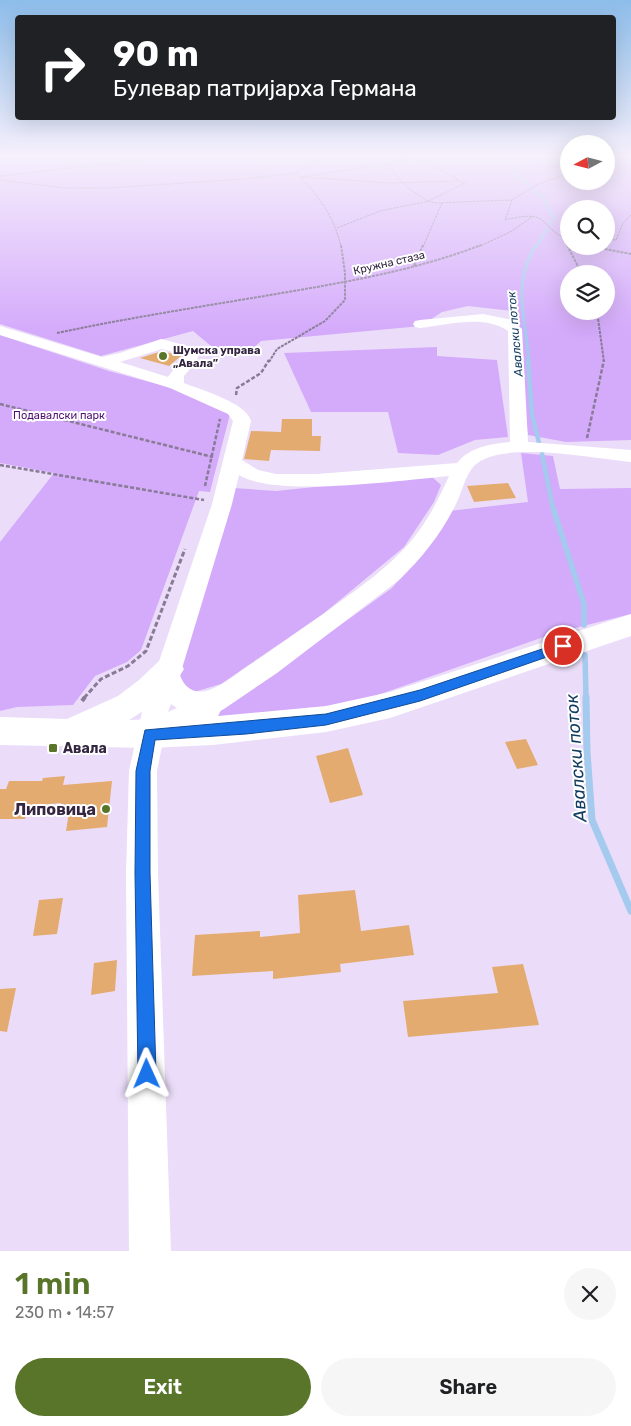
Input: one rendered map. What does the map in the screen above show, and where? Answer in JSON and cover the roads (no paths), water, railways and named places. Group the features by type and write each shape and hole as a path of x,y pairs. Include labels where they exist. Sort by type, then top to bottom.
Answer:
{"main road":[{"path":"0,731 150,734 212,712 326,719 390,704 631,625"},
{"path":"55,732 78,728 120,711 134,703 155,686 168,672"}],"street":[{"path":"420,324 488,318 506,322 516,329 519,447"},
{"path":"0,330 176,385 234,410 241,416 242,421 222,504 168,672 150,734 143,771 142,873 150,1251"},
{"path":"99,362 124,358 161,344 187,350 192,353 191,357 176,375 176,385"},
{"path":"168,672 170,688 181,698 201,702 212,712 378,585 408,557 433,526 447,503 462,469 468,461 483,452 500,448 519,447 631,456"},
{"path":"233,462 252,474 276,480 317,480 462,469"}],"waterway":[{"name":"Авалски поток","path":"549,225 554,218 552,214"},
{"name":"Авалски поток","path":"536,247 547,229"},
{"name":"Авалски поток","path":"529,362 523,316 522,288 528,260 536,245"},
{"name":"Авалски поток","path":"528,360 532,414 539,443"},
{"name":"Авалски поток","path":"542,454 553,509"},
{"name":"Авалски поток","path":"553,508 584,604 584,625"},
{"name":"Авалски поток","path":"585,655 586,698"},
{"name":"Авалски поток","path":"586,697 587,752 592,820 631,911"}],"place":[{"name":"Шумска управа „Авала”","path":"163,356"},
{"name":"Авала","path":"53,748"},
{"name":"Липовица","path":"106,809"}],"park label":[{"name":"Подавалски парк","path":"59,415"}]}
